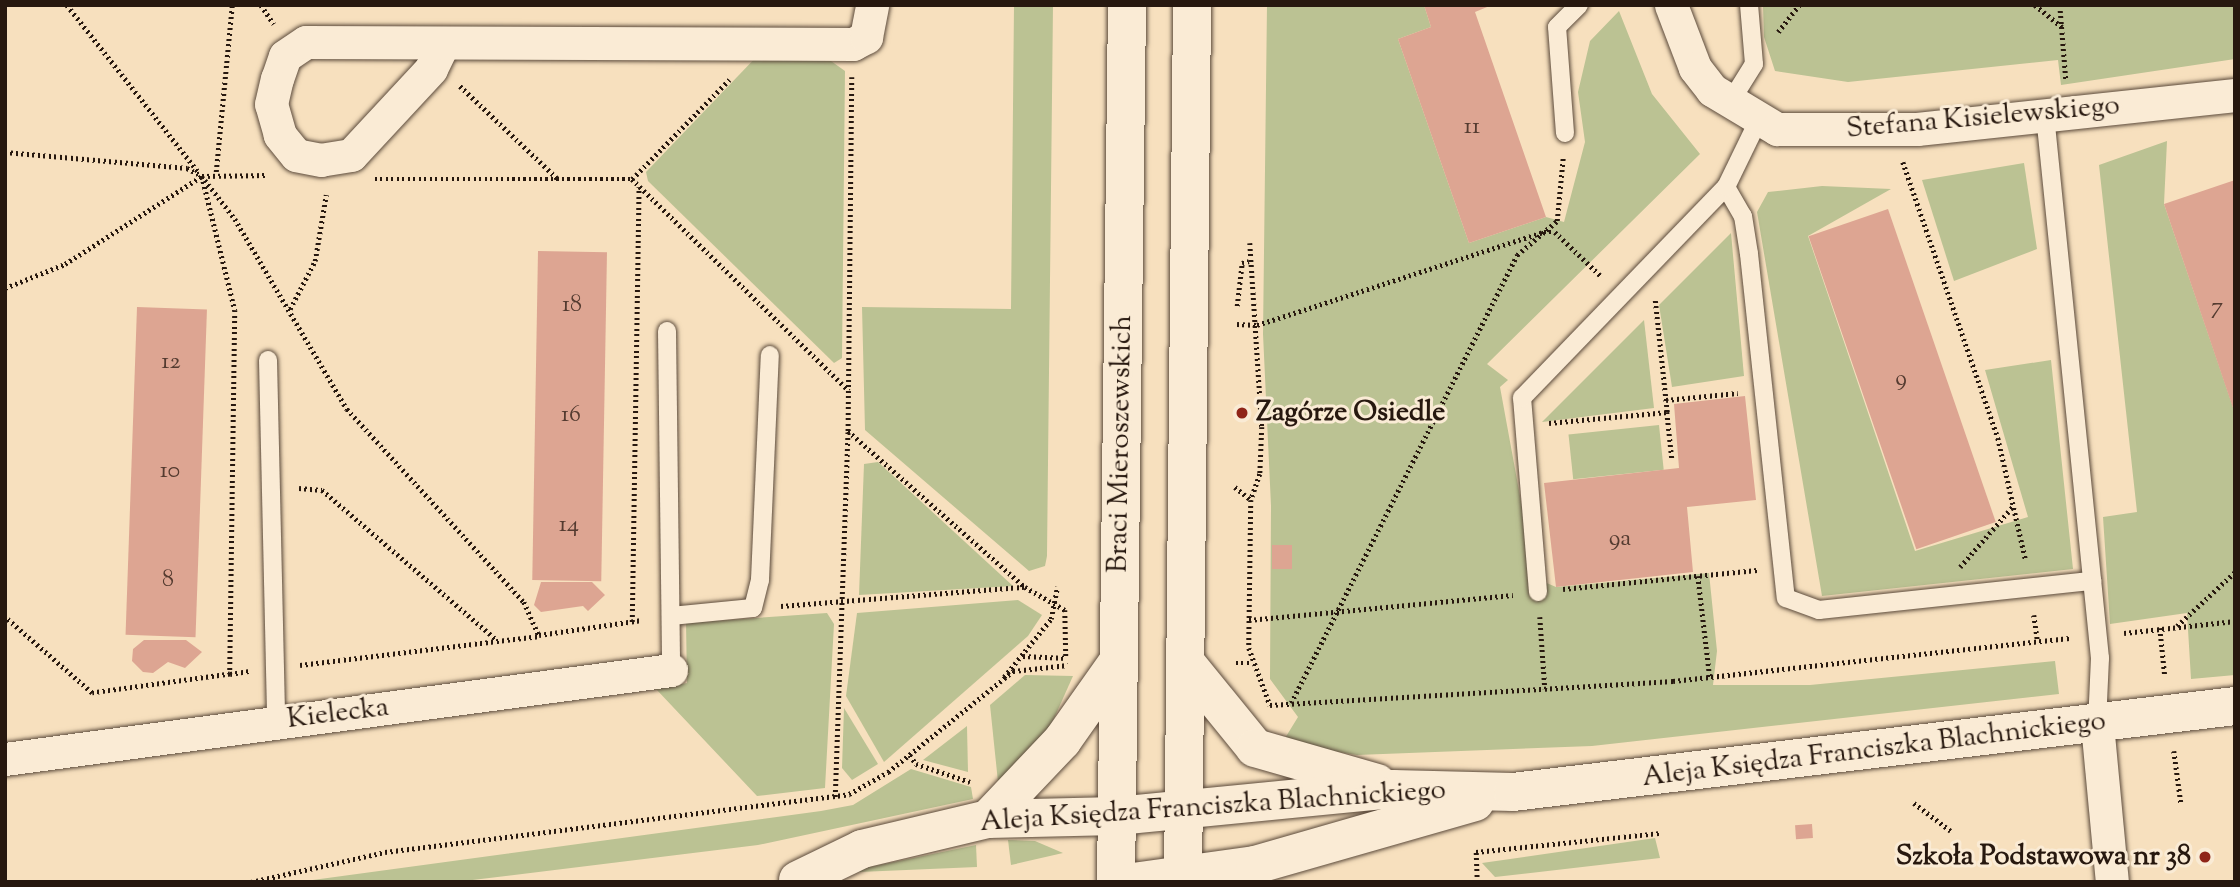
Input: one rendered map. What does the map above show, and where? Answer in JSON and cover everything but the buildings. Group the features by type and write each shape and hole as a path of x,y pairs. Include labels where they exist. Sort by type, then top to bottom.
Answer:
{"street":[{"path":"442,46 431,69 351,155 321,160 296,155 280,135 271,104 277,79 285,56 306,42 411,39 442,46 853,44 866,37 872,5"},
{"name":"Braci Mieroszewskich","path":"1116,882 1127,5"},
{"path":"1183,880 1192,5"},
{"name":"Stefana Kisielewskiego","path":"1671,5 1695,68 1729,104 1777,128 1859,132 2235,95"},
{"path":"986,803 1062,741 1117,663"},
{"path":"1186,663 1255,748 1393,789"},
{"name":"Kielecka","path":"5,759 671,670"},
{"name":"Aleja Księdza Franciszka Blachnickiego","path":"797,881 862,849 986,803 1117,816 1393,789 1513,792 2235,706"},
{"path":"2096,723 2112,882"},
{"name":"Aleja Księdza Franciszka Blachnickiego","path":"1133,882 1248,874 1513,792"}],"lane":[{"path":"1565,133 1557,27 1579,5"},
{"path":"1729,104 1754,64 1749,5"},
{"path":"2057,114 2098,636 2096,723"},
{"path":"1538,592 1522,398 1726,187 1759,119"},
{"path":"1726,187 1743,216 1786,598 1799,608 2092,580"},
{"path":"667,331 671,670"},
{"path":"671,616 753,608 760,580 770,355"},
{"path":"268,360 268,485 276,722"}],"path":[{"path":"67,5 202,176 290,310 347,409 524,602 539,635"},
{"path":"216,172 232,5"},
{"path":"2035,5 2062,28"},
{"path":"2057,114 2062,28 2060,5"},
{"path":"370,179 632,179 765,43"},
{"path":"835,797 849,391 853,44"},
{"path":"442,46 443,69 558,179"},
{"path":"1291,704 1517,255 1557,220 1565,133"},
{"path":"5,152 187,168 202,176 235,310 230,674"},
{"path":"1903,161 1998,438 2014,504 2038,642"},
{"path":"5,288 65,264 202,176 216,172 279,176"},
{"path":"290,310 315,261 329,179"},
{"path":"632,179 849,391"},
{"path":"632,622 639,187"},
{"path":"1237,324 1257,325 1544,232 1555,232 1591,267"},
{"path":"1250,243 1249,261 1257,325 1261,463 1251,500 1249,620 1252,663 1270,705 1710,678 2235,621"},
{"path":"1237,306 1242,263 1249,261"},
{"path":"1636,278 1655,296 1672,458"},
{"path":"1666,400 1764,390"},
{"path":"1524,425 1667,412"},
{"path":"848,431 1025,587 1065,610 1066,657 1022,656"},
{"path":"268,485 322,489 497,641"},
{"path":"1235,487 1251,500"},
{"path":"1930,597 2014,504"},
{"path":"1512,595 1782,568"},
{"path":"2177,626 2235,572"},
{"path":"1698,576 1710,678"},
{"path":"753,608 1025,587"},
{"path":"1004,678 1056,606 1057,587"},
{"path":"1538,592 1545,689"},
{"path":"1249,620 1337,614 1503,595"},
{"path":"5,617 92,693 671,616"},
{"path":"251,882 385,852 835,797 874,782 1020,668 1077,663"},
{"path":"910,755 916,764 986,803"},
{"path":"1914,803 1951,831"},
{"path":"1477,882 1476,852 1661,833"}],"green space":[{"path":"1014,5 1053,5 1047,556 1045,566 1029,571 865,430 862,307 1011,309"},
{"path":"1267,5 1424,5 1431,27 1398,39 1469,243 1546,217 1564,222 1585,142 1578,92 1590,41 1619,11 1652,94 1700,154 1487,364 1508,380 1500,387 1535,578 1556,587 1709,573 1717,651 1713,685 1810,685 2055,661 2059,694 1592,746 1357,755 1282,743 1298,717 1270,679 1271,506 1263,334"},
{"path":"1763,5 2235,5 2235,59 2061,85 2058,60 1848,82 1775,71 1764,37"},
{"path":"761,52 824,56 845,71 842,358 834,363 648,181 646,172"},
{"path":"2167,141 2164,204 2235,413 2235,675 2191,679 2187,613 2110,624 2103,517 2137,512 2099,165"},
{"path":"2024,163 2037,249 1954,281 1922,180"},
{"path":"1822,186 1891,189 1808,236 1915,551 2028,517 1985,370 2051,360 2073,569 1822,596 1757,212 1768,192"},
{"path":"1731,233 1744,376 1672,387 1659,305"},
{"path":"1644,320 1654,408 1542,422"},
{"path":"1659,425 1664,470 1573,479 1568,435"},
{"path":"878,462 1013,586 859,595 864,464"},
{"path":"1018,600 1042,615 1028,636 884,762 846,696 857,613"},
{"path":"827,613 834,624 825,788 757,796 656,689 687,683 686,623"},
{"path":"1025,675 1073,676 1047,734 998,782 990,705"},
{"path":"844,708 878,764 852,780 842,768"},
{"path":"967,726 968,772 923,760"},
{"path":"911,769 971,787 973,799 758,845 456,882 298,882 821,811 853,805"},
{"path":"1655,838 1660,858 1495,877 1482,863"},
{"path":"1008,840 1035,841 1063,853 1011,865"},
{"path":"976,845 977,867 859,872 860,869"}],"place":[{"name":"Zagórze Osiedle","path":"1242,413"},
{"name":"Szkoła Podstawowa nr 38","path":"2205,857"}]}
